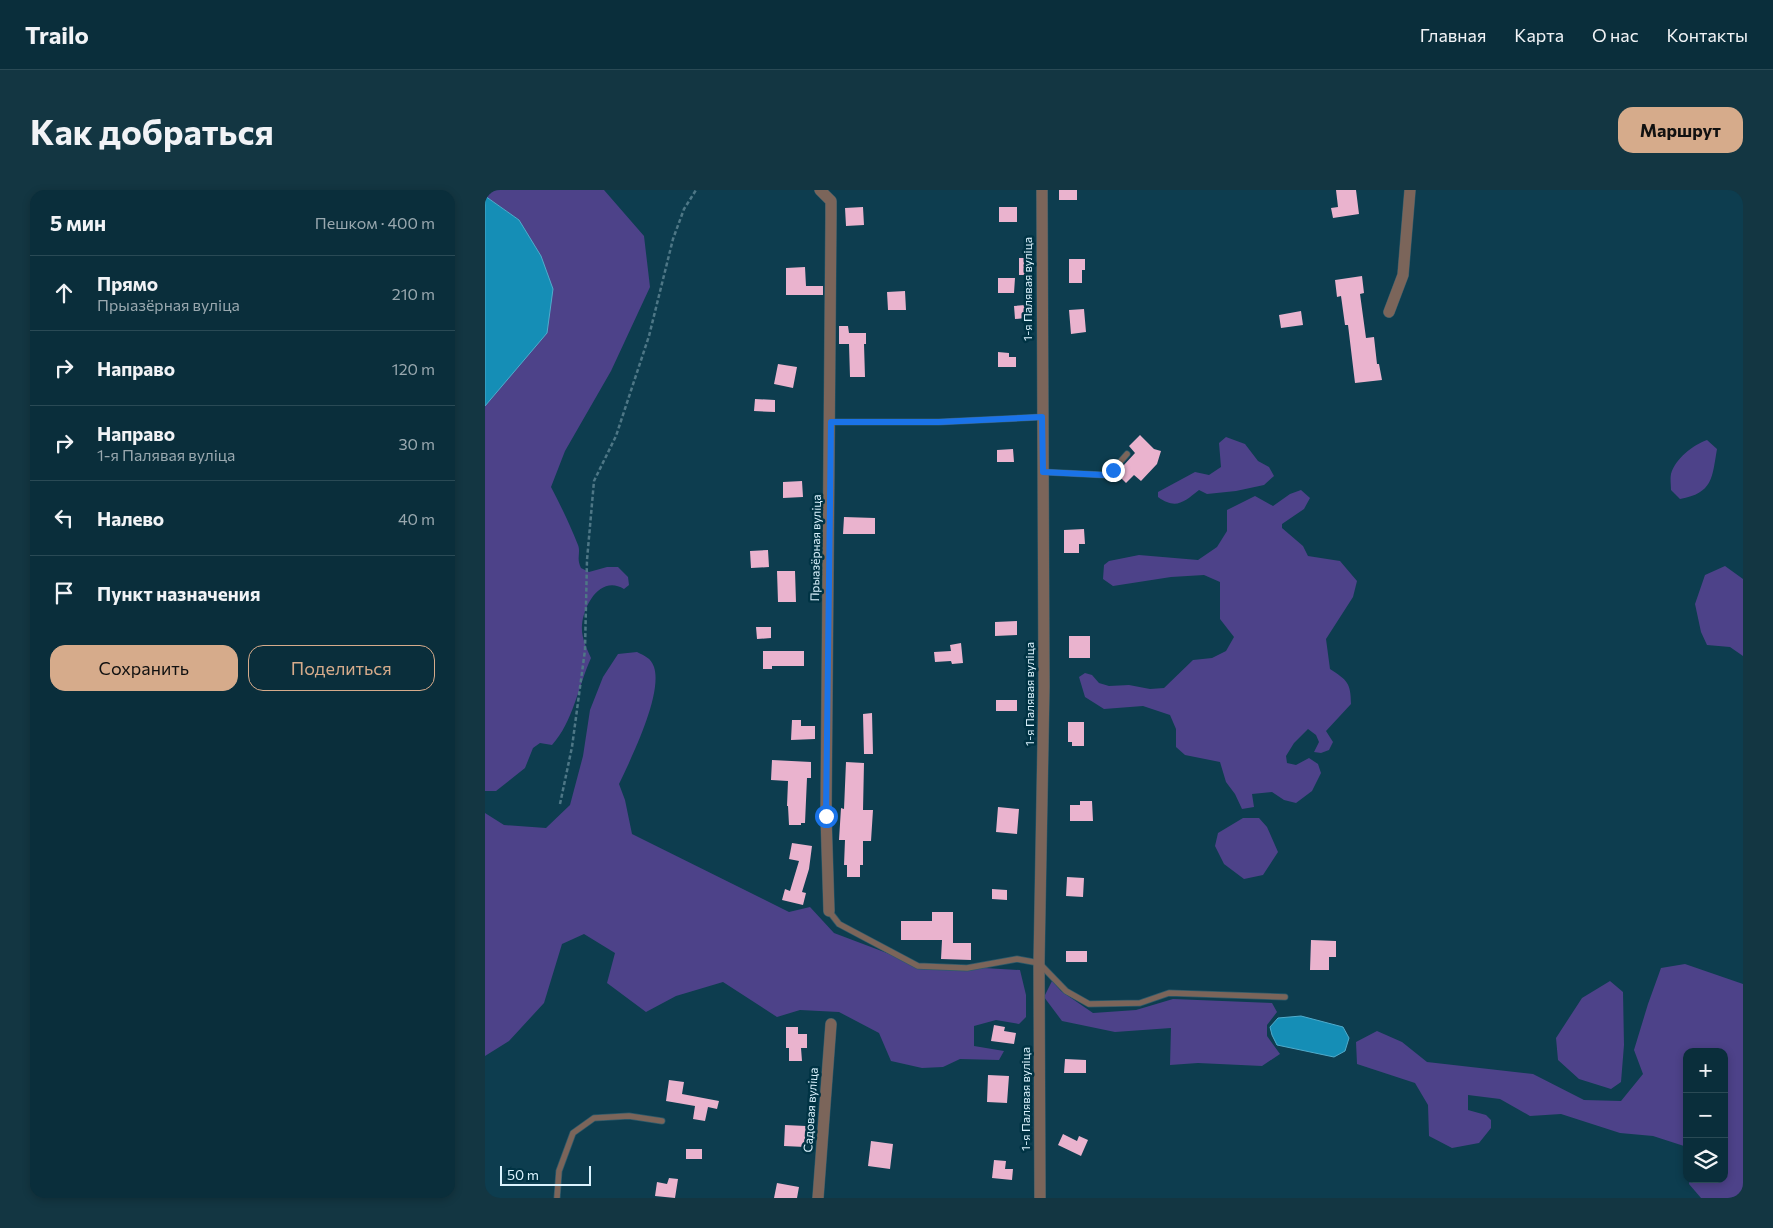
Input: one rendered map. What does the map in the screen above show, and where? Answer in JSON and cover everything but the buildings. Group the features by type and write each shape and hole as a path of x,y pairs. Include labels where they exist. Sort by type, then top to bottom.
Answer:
{"street":[{"name":"Прыазёрная вуліца","path":"820,190 831,201 831,422 826,816 829,911"},
{"name":"1-я Палявая вуліца","path":"1040,1198 1039,963 1044,687 1042,190"},
{"path":"1389,312 1403,275 1410,190"},
{"name":"Садовая вуліца","path":"818,1198 831,1024"}],"lane":[{"path":"831,422 939,422 1042,417"},
{"path":"1043,472 1104,475 1113,470 1127,454"},
{"path":"829,911 839,924 918,966 967,968 1017,959 1039,963 1065,991 1089,1004 1140,1003 1169,993 1285,997"},
{"path":"557,1198 559,1171 573,1133 594,1118 629,1116 662,1121"}],"path":[{"path":"560,804 572,747 585,650 587,560 594,481 616,436 649,336 673,239 685,209 696,190"}],"shaded area":[{"path":"485,190 604,190 644,236 650,287 611,371 565,451 551,487 578,545 581,568 589,572 607,567 618,567 628,577 629,585 624,589 608,586 595,594 590,601 583,617 582,634 591,658 565,726 552,745 540,743 533,748 525,768 496,791 485,791 485,406 500,387 519,220 485,196"},
{"path":"1226,437 1245,444 1258,461 1269,467 1274,476 1264,485 1236,491 1207,494 1199,490 1184,501 1175,504 1158,497 1158,492 1195,472 1209,475 1221,467 1219,443"},
{"path":"1707,440 1717,449 1709,483 1699,493 1680,499 1671,490 1673,468 1685,453"},
{"path":"1301,490 1310,498 1304,509 1282,524 1282,528 1303,546 1308,556 1340,561 1357,581 1353,597 1326,639 1330,669 1347,683 1351,704 1326,731 1333,742 1329,750 1321,753 1314,752 1319,742 1316,735 1308,729 1294,743 1286,756 1287,763 1296,765 1309,758 1318,764 1321,773 1312,791 1296,803 1284,800 1272,792 1252,794 1254,807 1242,809 1235,794 1226,782 1220,762 1185,755 1176,747 1176,729 1170,715 1143,706 1104,709 1085,697 1079,677 1085,673 1092,675 1099,683 1109,686 1129,685 1150,689 1164,688 1193,660 1212,658 1226,651 1234,637 1220,619 1220,582 1204,575 1171,577 1113,586 1103,579 1104,565 1109,561 1139,555 1198,560 1217,547 1227,531 1227,510 1255,496 1273,506 1290,494"},
{"path":"1725,566 1743,579 1743,656 1730,647 1707,645 1701,632 1695,604 1705,575"},
{"path":"637,652 651,661 656,679 650,709 631,759 619,784 625,800 632,834 789,912 810,907 834,933 916,964 1020,970 1026,995 1026,1017 1019,1024 996,1020 974,1026 974,1046 1004,1051 999,1060 960,1059 943,1067 922,1068 891,1061 879,1033 839,1012 800,1010 777,1017 723,982 676,996 646,1012 607,983 615,953 584,934 562,944 544,1003 509,1041 485,1056 485,813 504,825 546,828 570,805 583,756 590,710 603,677 618,654"},
{"path":"1243,818 1259,818 1267,827 1278,852 1263,875 1244,879 1224,864 1215,846 1218,833"},
{"path":"1685,964 1743,984 1743,1198 1701,1198 1689,1184 1728,1183 1728,1048 1683,1048 1683,1146 1653,1136 1620,1133 1561,1114 1530,1116 1500,1099 1468,1095 1468,1110 1486,1115 1491,1120 1491,1128 1479,1143 1452,1148 1429,1136 1428,1105 1415,1083 1357,1064 1356,1042 1377,1031 1402,1042 1427,1062 1533,1074 1584,1100 1621,1101 1643,1074 1634,1050 1661,968"},
{"path":"1052,981 1061,991 1093,1013 1136,1010 1173,999 1272,1003 1277,1012 1267,1025 1267,1036 1280,1054 1262,1066 1198,1063 1170,1065 1171,1028 1115,1032 1062,1021 1044,997"},
{"path":"1610,981 1623,992 1624,1045 1621,1082 1611,1089 1579,1079 1558,1060 1556,1038 1582,998"}],"water":[{"path":"485,196 519,220 541,256 553,289 547,333 485,406"},
{"path":"1301,1016 1343,1027 1349,1038 1345,1051 1334,1057 1277,1045 1270,1027 1278,1018"}],"route":[{"path":"826,816 831,422 939,422 1042,417 1043,472 1104,475 1113,470"}]}
